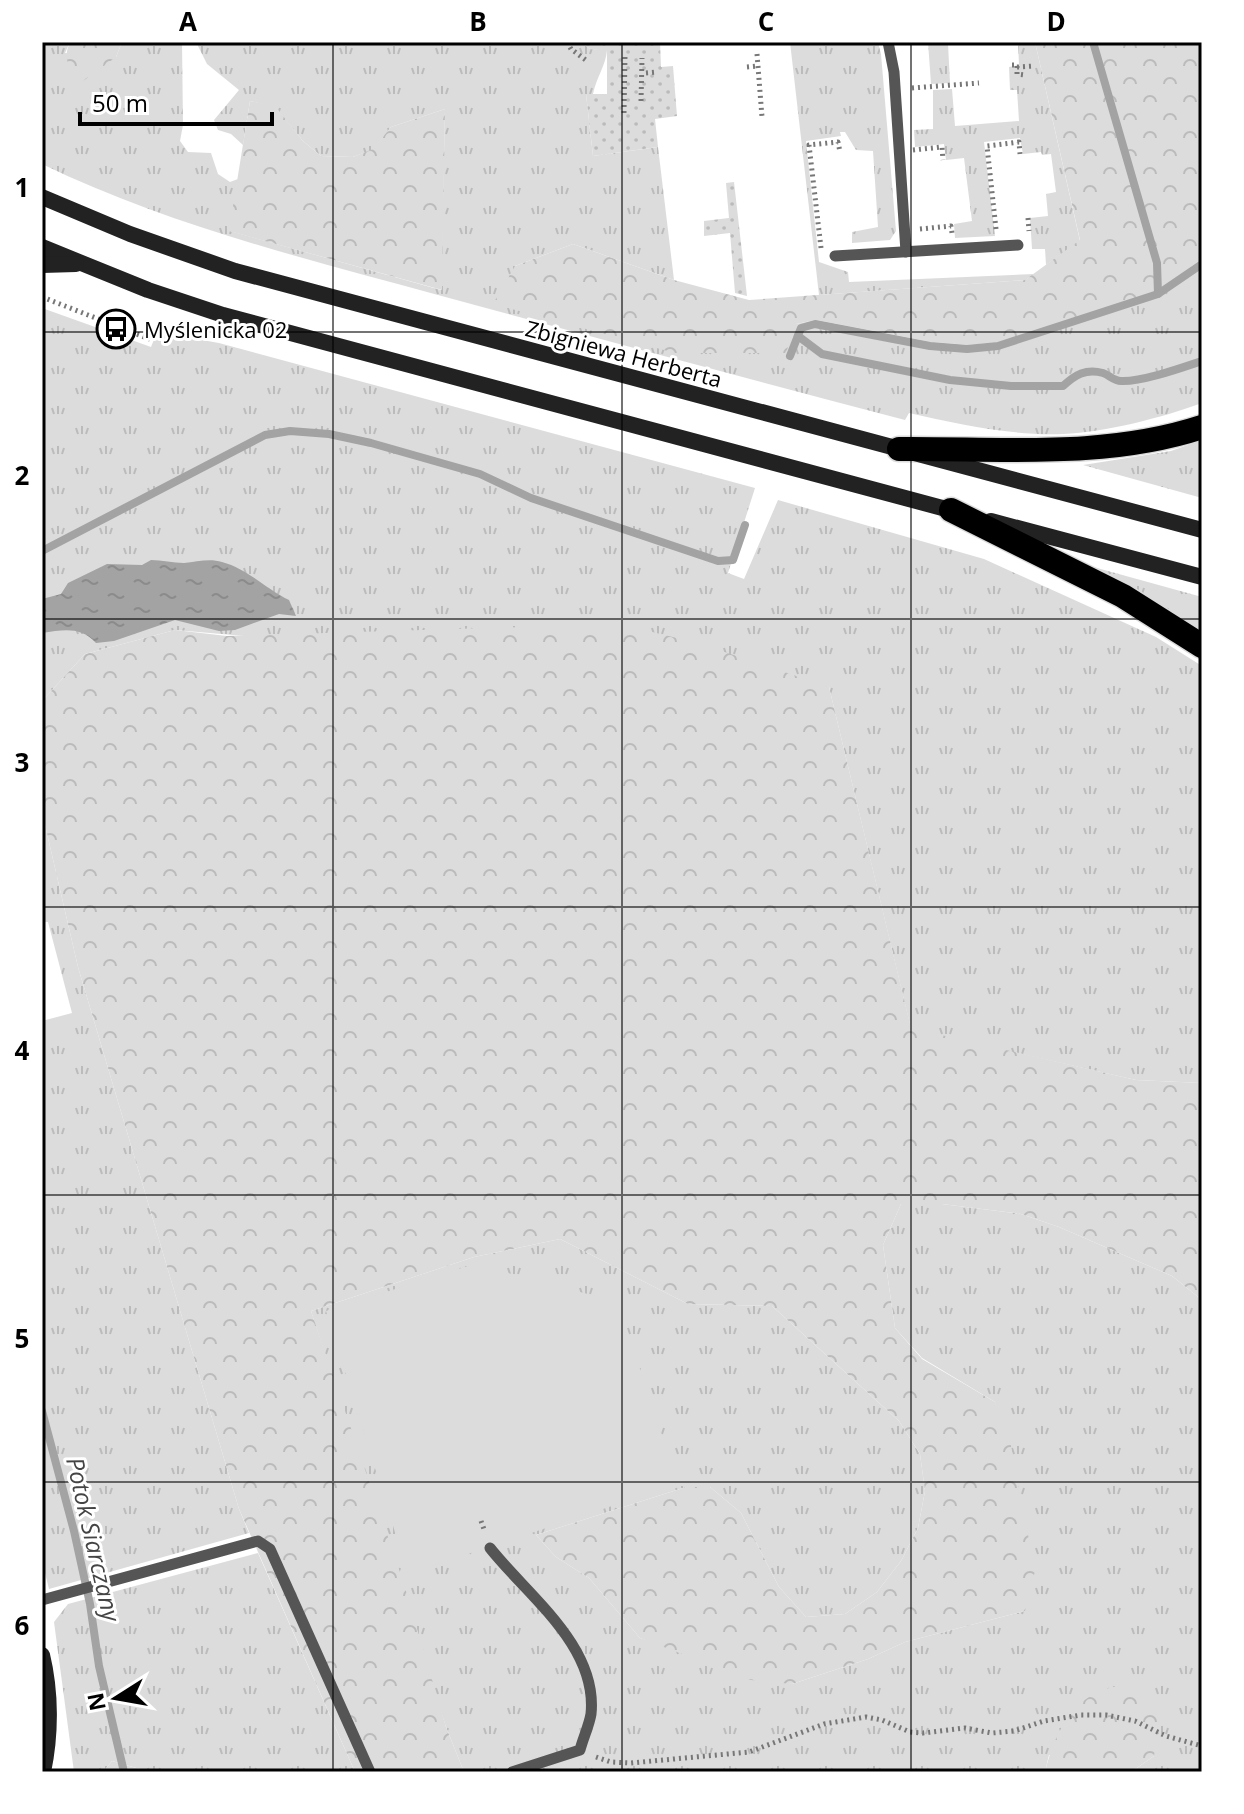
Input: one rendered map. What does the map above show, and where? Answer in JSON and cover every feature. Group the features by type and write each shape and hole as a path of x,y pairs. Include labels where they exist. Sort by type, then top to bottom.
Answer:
{"highway":[{"path":"899,449 1085,450 1138,444 1202,427"},
{"path":"951,510 1123,596 1202,646"}],"main road":[{"name":"Zbigniewa Herberta","path":"42,197 130,234 235,271 1202,530"},
{"path":"42,247 172,299 294,335 1202,577"},
{"path":"42,265 81,264"},
{"path":"42,1655 48,1693 47,1756 43,1772"}],"lane":[{"path":"888,42 894,72 906,252"},
{"path":"835,256 1018,245"},
{"path":"42,1600 258,1541 270,1549 370,1772"},
{"path":"490,1548 510,1574 539,1600 568,1637 589,1682 591,1714 580,1750 512,1772"}],"path":[{"path":"567,42 587,61"},
{"path":"757,54 762,117"},
{"path":"624,113 625,56"},
{"path":"641,101 642,58"},
{"path":"747,67 758,66"},
{"path":"1025,75 1017,74 1015,66 1034,66"},
{"path":"646,73 657,72"},
{"path":"907,88 979,83"},
{"path":"835,256 822,256 809,145 838,142 840,152"},
{"path":"998,246 987,146 1019,142 1020,154"},
{"path":"912,150 942,147 943,160"},
{"path":"42,297 152,340"},
{"path":"580,1750 611,1762 674,1760 770,1747 824,1724 846,1719 882,1720 910,1732 965,1728 992,1733 1014,1731 1044,1721 1094,1715 1135,1721 1166,1736 1202,1746"}],"green space":[{"path":"42,42 70,42 65,53 116,57 122,42 182,42 183,125 180,141 188,152 211,153 218,174 230,182 238,179 230,231 441,290 445,109 391,127 374,149 353,157 321,156 303,141 275,107 250,101 243,145 231,134 218,130 214,120 239,90 207,64 196,42 581,42 590,49 607,50 593,94 586,94 593,156 658,147 674,280 573,244 515,266 796,324 816,320 931,342 968,345 1000,342 1157,291 1202,259 1202,403 1133,423 1063,434 1005,431 909,413 905,420 337,268 237,238 138,205 42,164"},
{"path":"70,42 122,42 116,57 83,81 68,64"},
{"path":"581,42 660,42 661,67 673,66 677,116 655,119 658,147 593,156 586,94 607,94 607,51 590,49"},
{"path":"790,42 878,42 881,54 896,231 890,240 852,243 852,232 878,227 873,151 856,150 845,132 840,132 841,136 806,141 819,262 848,272 849,282 1034,274 1025,280 819,295"},
{"path":"928,42 955,42 948,44 950,83 931,84"},
{"path":"1018,42 1035,42 1080,241 1046,265 1045,249 1032,249 1030,218 1048,216 1046,194 1056,192 1051,154 1023,154 1020,138 984,142 995,236 955,238 954,224 972,221 964,158 946,160 944,144 915,147 914,130 933,129 933,90 952,89 955,126 1019,121 1017,90 1010,90 1009,67 1019,65"},
{"path":"1035,42 1202,42 1202,259 1157,291 1000,342 968,345 931,342 816,320 796,324 786,353 675,353 493,304 515,266 573,244 674,280 749,300 1025,280 1080,240"},
{"path":"250,101 275,106 303,141 321,156 353,157 373,149 391,127 445,109 442,290 229,231"},
{"path":"734,182 747,296 735,293 730,233 704,236 704,221 729,218 726,183"},
{"path":"42,308 151,347 157,332 219,343 755,488 728,573 744,579 778,500 984,559 1156,637 1202,666 1202,1083 1136,1080 911,1029 829,687 175,630 85,654 42,701"},
{"path":"1202,440 1202,498 1083,465 1171,451"},
{"path":"1079,563 1202,597 1202,632"},
{"path":"620,624 701,644 829,687 911,1028 1136,1080 1202,1083 1202,1300 1172,1276 1059,1227 1021,1214 942,1204 901,1204 883,1245 895,1328 922,1359 995,1402 1010,1441 1035,1571 1025,1611 905,1642 868,1659 792,1684 751,1680 640,1638 589,1578 556,1557 536,1535 686,1487 710,1487 741,1513 779,1587 806,1617 845,1614 877,1592 901,1561 918,1528 925,1491 920,1454 899,1421 772,1306 688,1304 560,1239 474,1257 311,1311 403,1581 446,1727 464,1772 355,1772 239,1509 78,967 42,812 42,701 85,654 175,630 227,636"},
{"path":"42,812 78,967 239,1509 249,1533 49,1589 42,1561 42,1021 72,1013 48,922 42,922"},
{"path":"901,1204 942,1204 1021,1214 1059,1227 1172,1276 1202,1300 1202,1772 1131,1772 1154,1756 1049,1755 1045,1772 464,1772 446,1727 311,1311 474,1257 560,1239 688,1304 772,1306 899,1421 920,1454 925,1491 918,1528 901,1561 877,1592 845,1614 806,1617 779,1587 741,1513 710,1487 686,1487 536,1535 556,1557 589,1578 640,1638 792,1684 868,1659 905,1642 1025,1611 995,1402 922,1358 895,1328 883,1245"},
{"path":"474,1264 618,1302 678,1484 408,1574 326,1311"},
{"path":"258,1553 355,1772 150,1772 112,1761 103,1772 74,1772 54,1622 68,1604"},
{"path":"1130,1682 1160,1712 1154,1756 1131,1772 1045,1772 1056,1739 1076,1708 1098,1692"},
{"path":"112,1761 150,1772 103,1772"}],"water":[{"path":"151,560 184,563 212,560 231,565 289,600 296,616 279,614 235,630 219,631 175,620 114,641 96,643 78,632 42,633 42,599 61,594 68,583 107,564 142,565"}],"waterway":[{"path":"1093,42 1157,263 1158,294"},
{"path":"790,356 801,328 815,324 930,346 967,349 998,346 1158,294 1202,264"},
{"path":"798,336 822,354 950,380 1011,386 1063,386 1076,376 1091,371 1118,381 1130,381 1202,361"},
{"path":"42,551 265,435 290,431 329,434 371,443 480,474 531,498 718,561 733,560 745,525"},
{"name":"Potok Siarczany","path":"42,1411 74,1531 90,1604 99,1666 124,1772"}],"place":[{"name":"Myślenicka 02","path":"116,329"}]}
